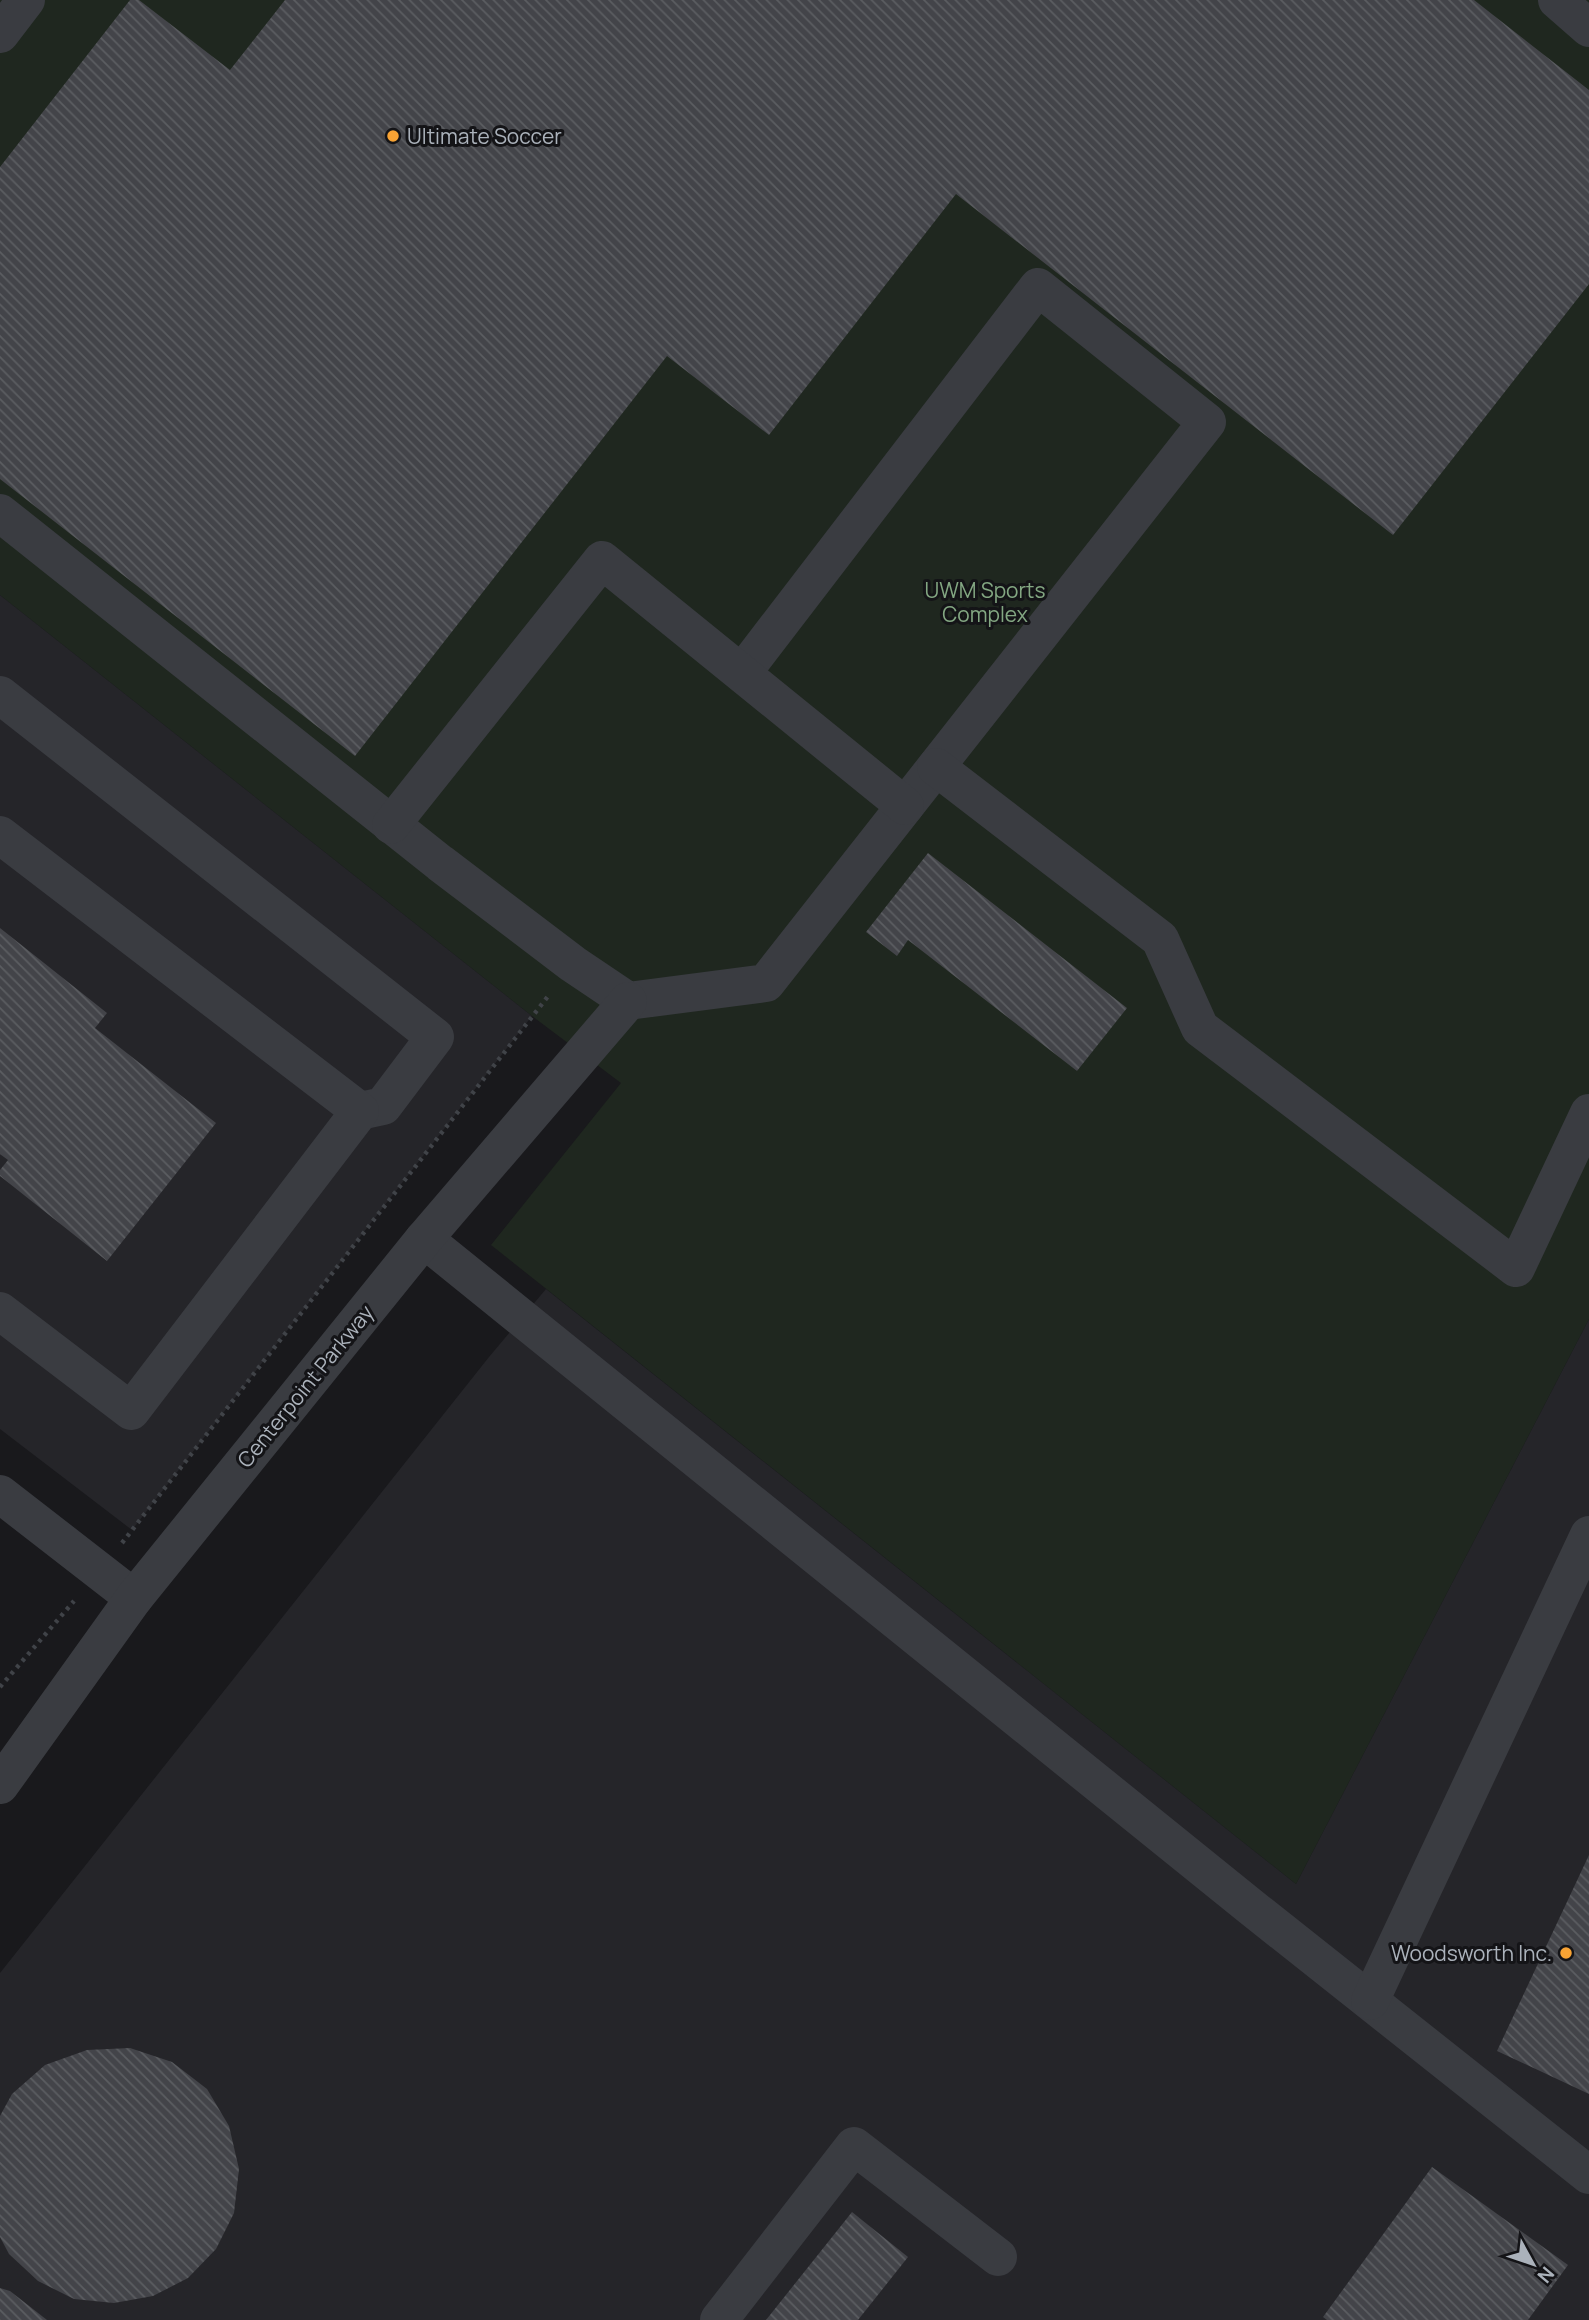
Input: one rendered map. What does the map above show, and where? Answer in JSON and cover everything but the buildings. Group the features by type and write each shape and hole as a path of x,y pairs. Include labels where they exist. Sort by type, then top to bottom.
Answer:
{"street":[{"path":"0,34 26,0"},
{"path":"1557,0 1589,29"},
{"path":"0,513 391,825 573,964 628,1002 766,983 1206,422 1038,287 742,673"},
{"path":"391,825 602,560 905,806"},
{"path":"0,695 435,1037 383,1106 360,1111 131,1411 0,1311"},
{"path":"936,767 1160,939 1200,1028 1516,1268 1589,1113"},
{"path":"0,835 360,1111"},
{"name":"Centerpoint Parkway","path":"0,1785 134,1598 424,1239 628,1002"},
{"path":"424,1239 1589,2175"},
{"path":"0,1494 134,1598"},
{"path":"1370,2001 1589,1535"},
{"path":"719,2320 854,2146 998,2256"}],"path":[{"path":"0,1687 100,1571 573,964"}],"shaded area":[{"path":"0,595 532,1016 132,1530 0,1429"},
{"path":"546,1289 1296,1884 1589,1319 1589,2320 0,2320 0,1973 489,1357"}],"green space":[{"name":"UWM Sports Complex","path":"0,0 1589,0 1589,1319 1296,1884 491,1245 621,1083 532,1016 0,595"}],"place":[{"name":"Ultimate Soccer","path":"393,136"},
{"name":"Woodsworth Inc.","path":"1566,1953"}]}
